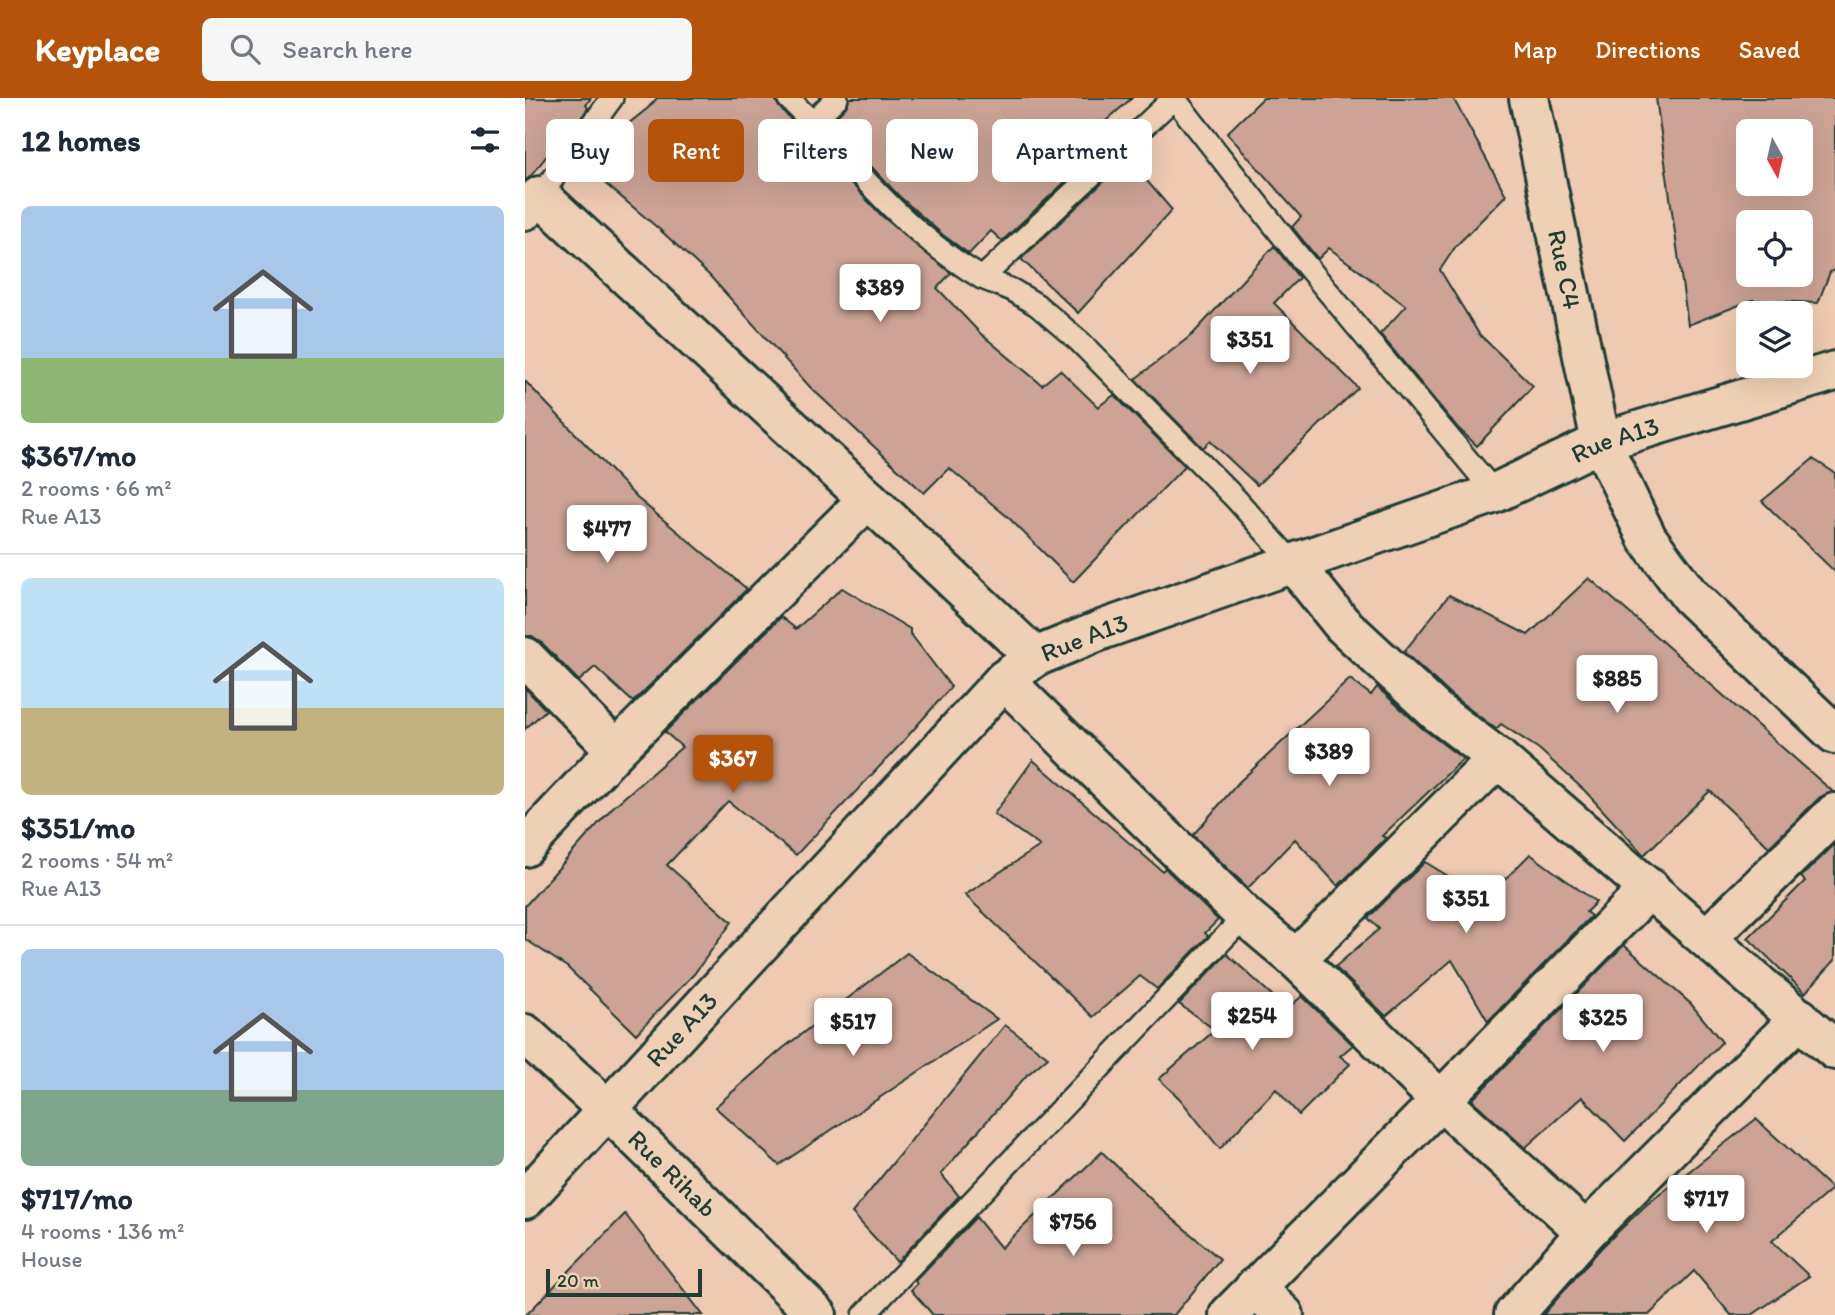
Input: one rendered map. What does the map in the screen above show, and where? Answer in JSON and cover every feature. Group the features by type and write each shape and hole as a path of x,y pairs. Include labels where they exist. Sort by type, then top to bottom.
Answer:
{"street":[{"name":"Rue C4","path":"1529,98 1601,442 1647,538 1690,596 1835,734"},
{"path":"532,203 868,499 1035,657"},
{"name":"Rue A13","path":"525,1199 1004,680 1035,657 1104,629 1496,493 1601,442 1835,371"},
{"path":"525,847 616,751 868,499"},
{"path":"1294,564 1342,624 1383,664 1437,712 1498,758 1835,1050"},
{"path":"525,657 616,751"},
{"path":"1004,680 1245,916 1296,959 1440,1100 1586,1231"},
{"path":"1296,959 1498,758"},
{"path":"1707,938 1835,813"},
{"path":"1229,1315 1650,888"},
{"path":"1514,1315 1586,1231 1800,1018"},
{"name":"Rue Rihab","path":"525,1034 607,1109 817,1315"},
{"path":"1255,1287 1284,1315"}],"lane":[{"path":"532,203 612,98"},
{"path":"788,98 809,119"},
{"path":"815,119 837,98"},
{"path":"982,278 1174,98 1304,263 1496,493"},
{"path":"869,182 940,251 982,278 1012,290 1037,305 1079,341 1235,498 1294,564"},
{"path":"864,1315 1245,916"}],"building":[{"path":"525,98 591,98 580,119 546,119 546,157 525,180"},
{"path":"657,98 775,98 790,119 758,119 758,182 850,182 882,216 951,273 937,288 981,334 1042,385 1060,370 1098,407 1114,395 1185,466 1073,582 1009,518 949,468 924,493 810,387 709,275 603,182 634,182 634,119"},
{"path":"850,98 1132,98 1108,119 992,119 992,182 1065,182 1002,241 991,231 969,254 900,197 872,167 872,119 834,119 846,107"},
{"path":"1263,98 1453,98 1506,195 1456,246 1440,270 1479,334 1533,386 1477,446 1457,427 1380,334 1406,306 1329,248 1318,259 1292,227 1301,217 1227,133"},
{"path":"1656,98 1835,98 1835,270 1830,272 1818,303 1752,300 1736,301 1736,306 1688,325"},
{"path":"1103,182 1148,182 1172,210 1078,313 1021,259"},
{"path":"1274,246 1299,278 1274,303 1358,388 1257,485 1210,441 1203,448 1135,379 1193,334"},
{"path":"525,381 637,498 747,589 633,702 595,667 579,681 541,642 532,636 525,636"},
{"path":"1813,459 1835,473 1835,572 1762,501"},
{"path":"1589,578 1833,792 1820,797 1769,847 1710,791 1644,855 1585,791 1539,749 1501,724 1496,729 1451,695 1404,652 1449,595 1528,635"},
{"path":"842,588 910,629 910,633 951,687 796,855 728,801 667,865 732,922 694,974 636,1034 567,967 525,939 525,906 612,808 682,747 665,732 781,617 796,629"},
{"path":"1350,679 1371,695 1377,687 1422,728 1463,759 1382,836 1386,838 1338,886 1295,839 1248,888 1193,835 1239,782"},
{"path":"525,688 546,710 525,729"},
{"path":"1033,760 1162,871 1165,868 1218,920 1205,933 1208,936 1157,989 1140,976 1093,1017 965,895 1040,846 994,814"},
{"path":"1835,844 1835,960 1805,993 1748,938 1805,881 1801,877"},
{"path":"1530,854 1596,902 1586,912 1591,916 1488,1021 1452,960 1386,1016 1335,967 1379,929 1368,918 1425,862 1486,899"},
{"path":"1624,945 1691,1004 1722,1042 1625,1141 1582,1097 1525,1148 1472,1100"},
{"path":"907,953 997,1019 779,1165 715,1107 782,1049"},
{"path":"1227,954 1287,1009 1302,996 1353,1045 1340,1056 1350,1064 1299,1115 1276,1089 1220,1149 1180,1099 1159,1079 1215,1030 1179,1004"},
{"path":"1005,1025 1048,1057 1026,1076 941,1174 959,1196 897,1262 852,1213"},
{"path":"1756,1119 1832,1189 1772,1241 1809,1276 1752,1315 1731,1315 1694,1271 1649,1315 1543,1315 1602,1247 1646,1205"},
{"path":"1102,1152 1160,1208 1220,1259 1174,1315 933,1315 911,1290 917,1284 915,1281 976,1217 1001,1248"},
{"path":"625,1214 703,1315 526,1315"}]}
